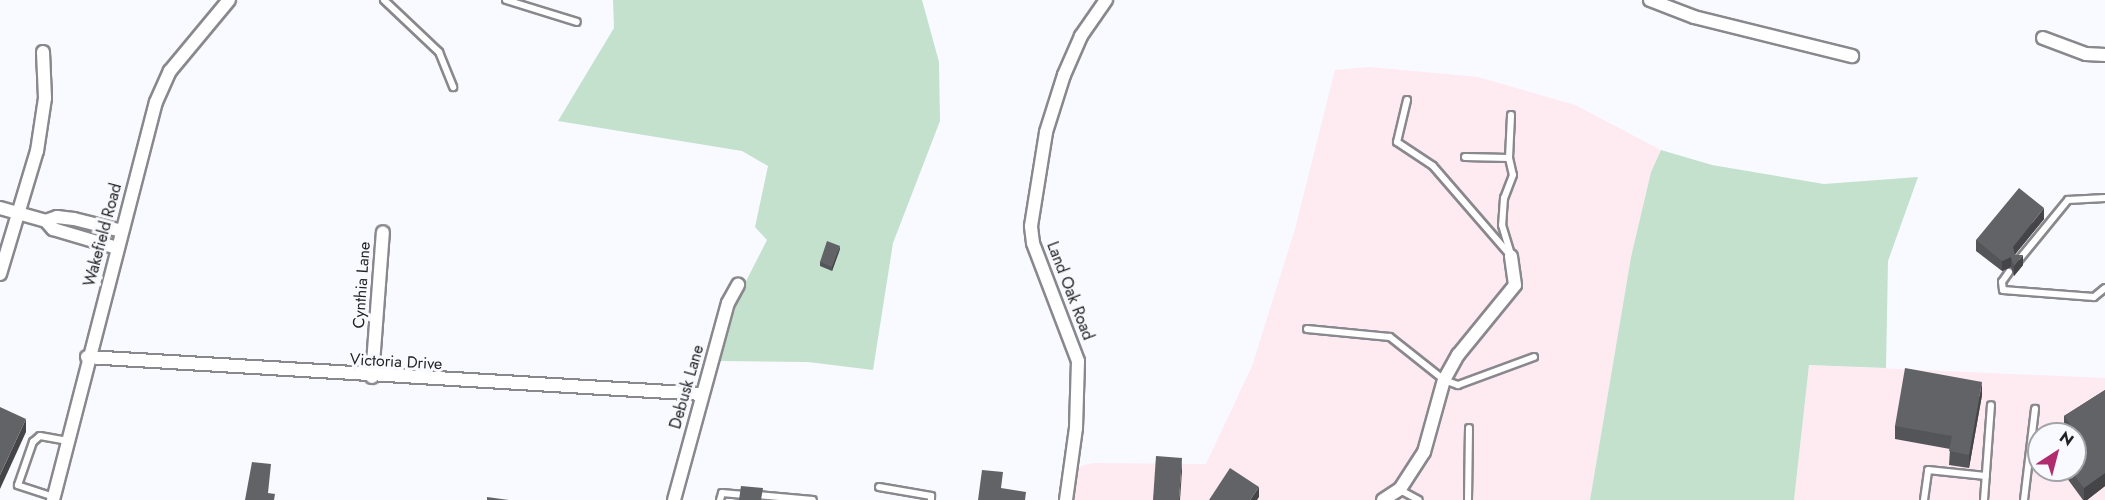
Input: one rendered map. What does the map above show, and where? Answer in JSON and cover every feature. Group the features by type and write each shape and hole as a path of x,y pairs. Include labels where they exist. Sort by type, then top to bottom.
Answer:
{"street":[{"name":"Wakefield Road","path":"53,498 87,357 156,102 170,71 229,0"},
{"name":"Land Oak Road","path":"1066,500 1076,428 1078,361 1033,243 1031,226 1046,132 1064,75 1082,36 1106,0"},
{"path":"1650,0 1694,17 1852,56"},
{"path":"2043,38 2086,54 2105,55"},
{"path":"0,274 21,214 45,98 43,52"},
{"path":"0,208 46,221 53,229 117,248"},
{"path":"46,221 57,217 74,219 122,231"},
{"name":"Cynthia Lane","path":"372,377 383,232"},
{"path":"1383,500 1400,489 1433,430 1444,381 1458,355 1515,285 1511,256"},
{"name":"Debusk Lane","path":"674,500 728,303 738,285"},
{"name":"Victoria Drive","path":"87,357 372,377 702,394"}],"lane":[{"path":"384,0 439,52 453,87"},
{"path":"506,0 578,22"},
{"path":"1407,100 1397,142 1433,166 1511,256"},
{"path":"1511,116 1509,158 1513,175 1504,198 1502,225 1511,256"},
{"path":"1465,157 1509,158"},
{"path":"2018,261 2068,200 2105,198"},
{"path":"2009,272 2002,282 2002,290 2094,297 2105,288"},
{"path":"1307,329 1390,337 1444,381 1458,385 1534,357"},
{"path":"1984,500 1991,405"},
{"path":"2024,500 2036,409"},
{"path":"1468,500 1469,428"},
{"path":"53,498 18,485 33,442 39,436 67,441"},
{"path":"1924,500 1928,470 1986,476"},
{"path":"879,487 931,496 931,500"},
{"path":"1400,489 1419,500"},
{"path":"720,500 722,493 813,500"}],"shaded area":[{"path":"1370,67 1478,77 1575,105 1661,150 1651,172 1631,257 1590,500 1072,500 1076,473 1081,466 1093,463 1206,464 1252,366 1295,229 1335,70"},
{"path":"1809,365 2105,378 2105,500 1794,500"}],"green space":[{"path":"613,0 922,0 939,62 940,121 893,243 873,370 808,362 720,361 739,295 767,240 755,227 768,166 742,151 558,121 614,28"},
{"path":"1661,150 1712,165 1824,184 1918,177 1888,261 1886,368 1809,365 1794,500 1590,500 1631,257 1651,172"}],"building":[{"path":"2019,188 2044,208 2013,247 2015,255 2023,255 2014,266 2011,257 2002,261 1976,240"},
{"path":"827,241 840,246 832,267 820,262"},
{"path":"1905,368 1982,382 1969,455 1949,451 1952,436 1895,426"},
{"path":"2105,390 2105,473 2084,488 2079,482 2087,482 2087,422 2069,422 2064,416"},
{"path":"0,407 26,419 0,475"},
{"path":"1156,456 1182,458 1179,500 1153,500"},
{"path":"252,462 271,464 268,493 275,494 274,500 245,500"},
{"path":"1230,468 1259,487 1250,500 1209,500"},
{"path":"982,470 1003,472 1001,488 1026,492 1025,500 978,500"},
{"path":"741,486 763,488 761,500 739,500"},
{"path":"487,497 509,500 487,500"}]}
